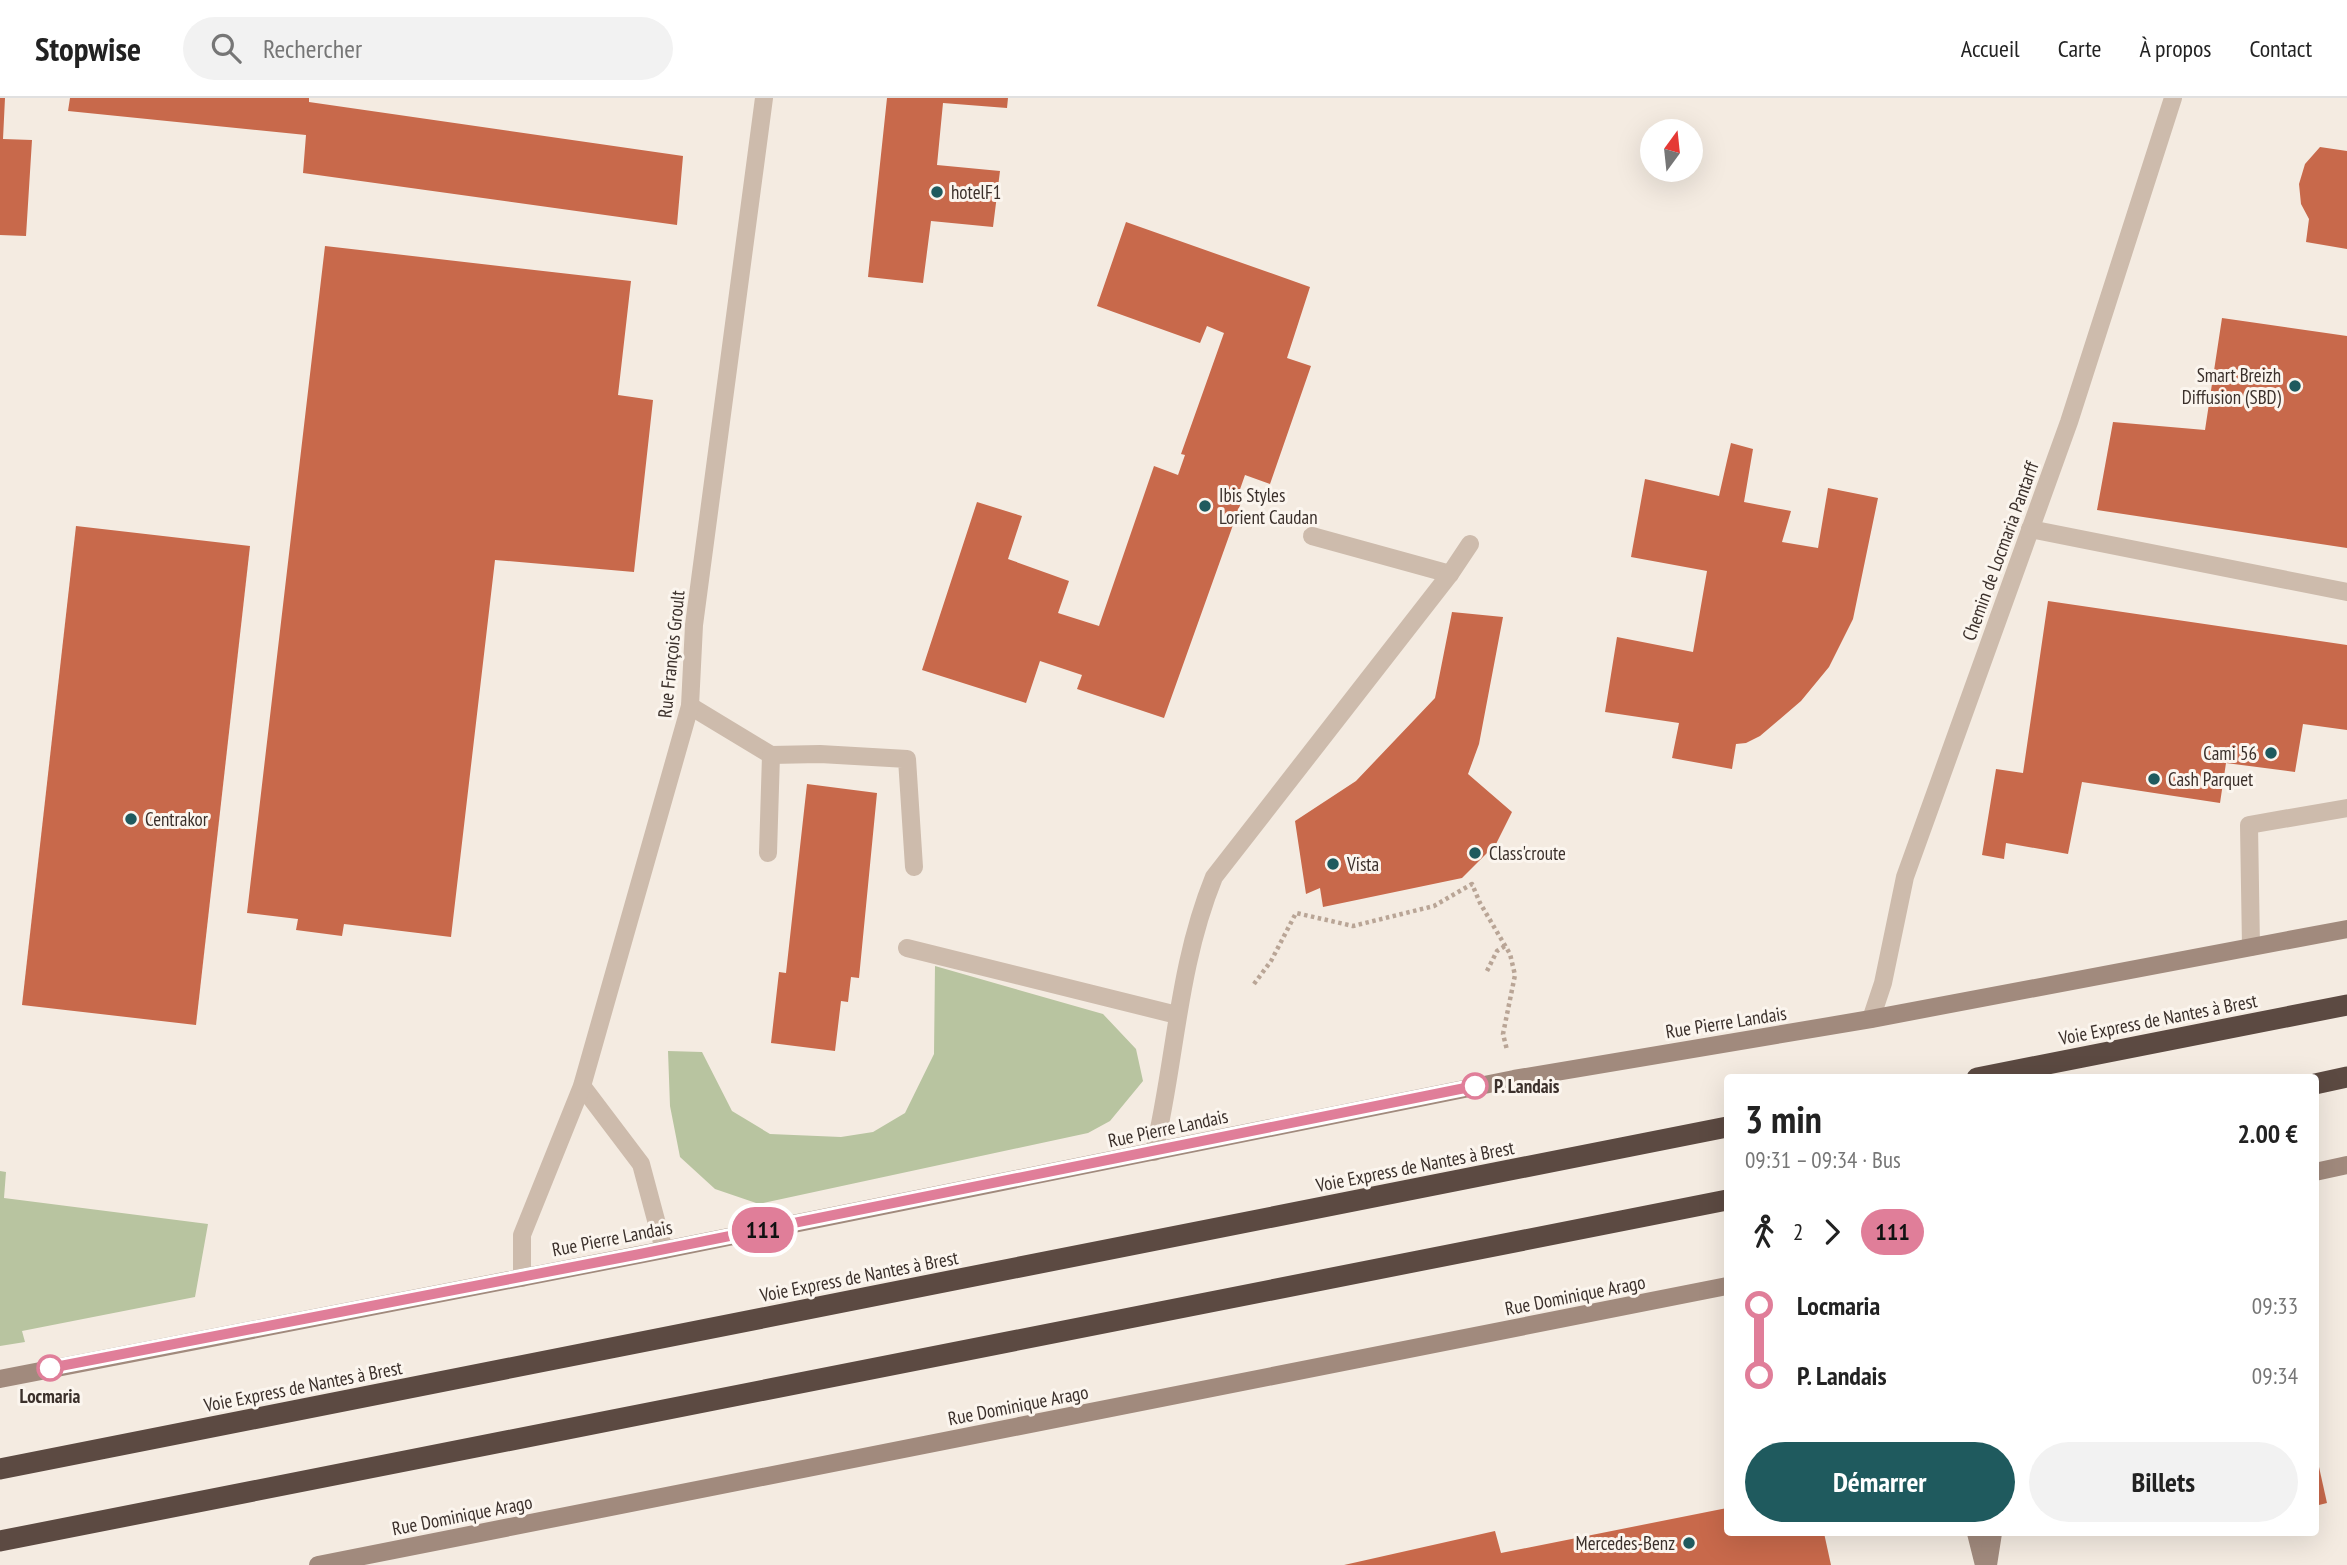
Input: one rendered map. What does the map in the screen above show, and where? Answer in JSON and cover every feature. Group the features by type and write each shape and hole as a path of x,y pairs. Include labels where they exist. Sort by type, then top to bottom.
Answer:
{"highway":[{"name":"Voie Express de Nantes à Brest","path":"1997,1074 2347,1005"},
{"path":"2319,1083 2347,1077"},
{"name":"Voie Express de Nantes à Brest","path":"0,1469 1724,1128"},
{"path":"0,1541 1724,1201"}],"street":[{"name":"Rue François Groult","path":"522,1278 522,1235 582,1086 690,706 694,625 764,98"},
{"name":"Chemin de Locmaria Pantarff","path":"1871,1019 1883,983 1905,877 2069,422 2173,98"},
{"path":"2030,529 2347,592"},
{"path":"1312,536 1450,574"},
{"path":"1154,1152 1177,1014 1199,912 1214,877 1450,574 1470,544"},
{"path":"690,706 771,755 820,754 907,759 914,867"},
{"path":"768,853 771,755"},
{"path":"2251,947 2249,825 2347,808"},
{"name":"Rue Pierre Landais","path":"0,1378 664,1250 1514,1079 1871,1019 2347,929"},
{"path":"907,948 1177,1014"},
{"path":"582,1086 641,1164 664,1250"},
{"path":"2319,1170 2347,1166"},
{"name":"Rue Dominique Arago","path":"317,1565 1724,1287"},
{"path":"1977,1536 1986,1565"},
{"path":"1986,1565 1992,1536"}],"path":[{"path":"1254,984 1271,961 1296,913 1353,926 1434,906 1472,884 1510,954 1515,975 1503,1034 1514,1079"},
{"path":"1487,971 1497,951 1505,946"}],"green space":[{"path":"935,966 1103,1014 1136,1049 1143,1081 1110,1121 1088,1133 759,1204 715,1189 680,1157 670,1106 668,1051 702,1052 732,1111 770,1134 841,1137 873,1132 905,1113 934,1054"},
{"path":"0,1171 6,1172 4,1198 208,1224 195,1297 22,1331 25,1342 0,1346"}],"building":[{"path":"0,98 5,98 3,139 32,140 26,236 0,235"},
{"path":"70,98 309,98 309,102 683,156 677,225 303,173 306,135 68,111"},
{"name":"hotelF1","path":"887,98 1008,98 1007,108 943,103 937,165 1000,171 993,227 931,221 923,283 868,277"},
{"path":"2320,147 2347,151 2347,249 2306,242 2309,219 2301,204 2299,184 2305,164"},
{"path":"1126,222 1310,287 1287,358 1311,366 1270,484 1245,475 1238,495 1243,497 1164,718 1077,689 1082,675 1040,661 1026,703 922,670 977,502 1022,516 1008,559 1069,581 1058,613 1099,626 1154,466 1178,475 1185,455 1181,454 1224,333 1207,326 1200,343 1097,306"},
{"path":"325,246 631,281 618,395 653,400 634,572 495,560 451,937 344,924 342,936 296,930 298,919 247,913"},
{"path":"2222,318 2347,336 2347,548 2097,510 2113,422 2205,430"},
{"path":"1731,443 1753,449 1744,502 1791,511 1782,542 1818,548 1828,488 1878,498 1853,619 1829,667 1801,701 1760,736 1746,743 1736,744 1732,769 1672,758 1679,723 1605,712 1617,637 1693,652 1707,571 1631,557 1645,479 1719,496"},
{"name":"Centrakor","path":"76,526 250,546 196,1025 22,1005"},
{"path":"2048,601 2347,645 2347,730 2303,724 2295,772 2226,763 2220,803 2082,782 2068,854 2006,843 2004,859 1982,855 1996,769 2023,773"},
{"path":"1452,612 1503,617 1479,744 1468,774 1512,812 1496,844 1462,878 1323,907 1320,888 1306,894 1295,821 1356,781 1435,698"},
{"path":"807,784 877,793 859,978 851,977 848,1002 841,1001 835,1051 771,1043 779,972 786,973"},
{"path":"2319,1467 2327,1503 2319,1505"},
{"name":"Mercedes-Benz","path":"1724,1509 1724,1536 1825,1536 1831,1565 1344,1565 1495,1531 1501,1553"}],"bus line":[{"name":"111","path":"50,1368 522,1278 1475,1086"}],"place":[{"name":"hotelF1","path":"937,192"},
{"name":"Smart Breizh Diffusion (SBD)","path":"2295,386"},
{"name":"Ibis Styles Lorient Caudan","path":"1205,506"},
{"name":"Cami 56","path":"2271,753"},
{"name":"Cash Parquet","path":"2154,779"},
{"name":"Centrakor","path":"131,819"},
{"name":"Class'croute","path":"1475,853"},
{"name":"Vista","path":"1333,864"},
{"name":"P. Landais","path":"1475,1086"},
{"name":"Locmaria","path":"50,1368"},
{"name":"Mercedes-Benz","path":"1689,1543"}]}
